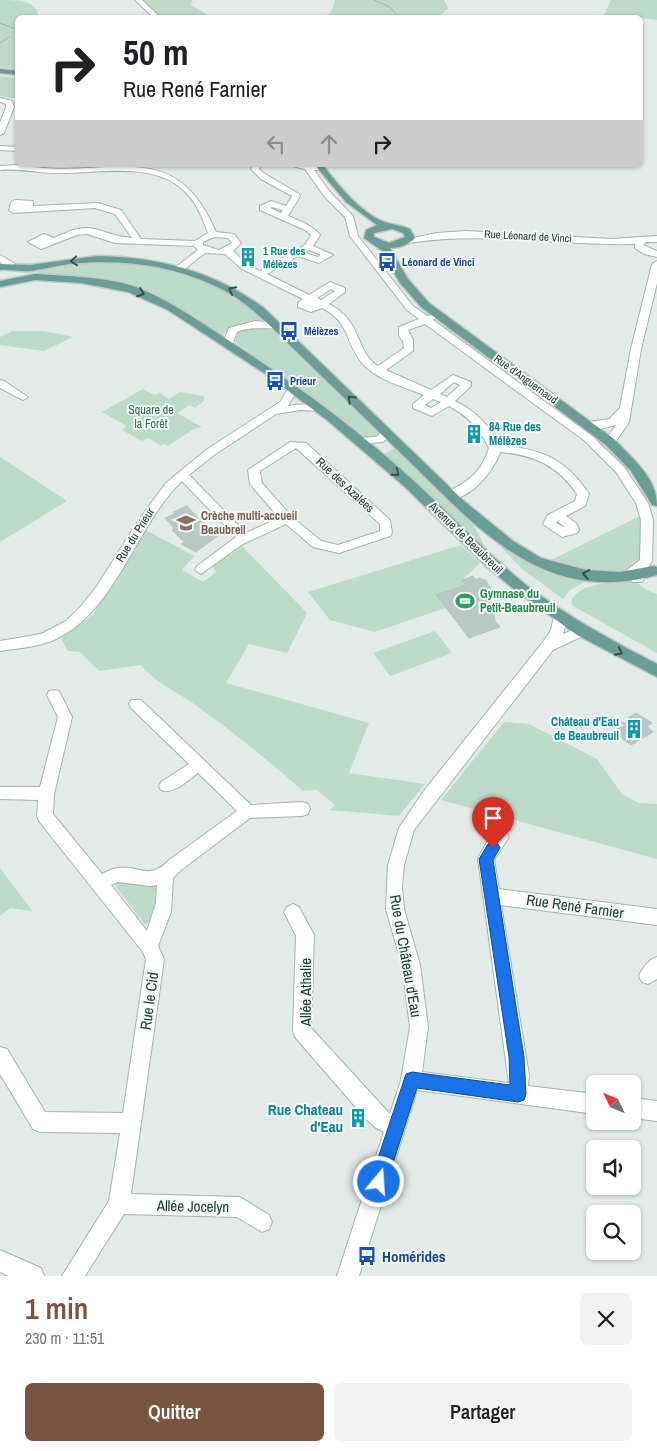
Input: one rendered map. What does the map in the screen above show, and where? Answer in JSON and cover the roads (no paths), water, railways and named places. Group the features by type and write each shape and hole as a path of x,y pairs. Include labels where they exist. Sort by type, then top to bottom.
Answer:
{"main road":[{"path":"0,71 15,73"},
{"name":"Rue d'Anguernaud","path":"320,167 331,182 364,212 405,238"},
{"name":"Rue d'Anguernaud","path":"364,212 372,230"},
{"name":"Rue d'Anguernaud","path":"386,226 369,232 369,238 380,244 394,260 400,277 432,317 589,425 610,442 636,469 657,502"},
{"path":"380,244 405,238"},
{"path":"394,260 405,238"},
{"name":"Avenue de Beaubreuil","path":"14,270 83,260 123,260 184,270 219,283 243,296 277,326 451,495 504,542 543,564 591,576 636,577 656,571"},
{"name":"Avenue de Beaubreuil","path":"0,284 14,283 14,270"},
{"name":"Avenue de Beaubreuil","path":"14,270 131,289 164,303 228,343 320,410 409,483 490,562 521,588 582,631 657,671"}],"street":[{"path":"138,0 155,15"},
{"path":"0,100 9,103 10,107 3,120 0,133"},
{"path":"0,148 15,149"},
{"path":"0,168 9,167 47,171 68,167 91,170 138,167 182,185 190,191 213,234"},
{"path":"256,167 255,169 259,175 290,189 296,196 286,213 316,235 308,247 259,275"},
{"path":"307,167 327,194 348,216 354,236 405,302 432,317 536,402 589,439 620,470 642,503 647,520 646,561 641,567 632,571 636,577"},
{"path":"47,171 46,177 72,178 91,170"},
{"path":"28,209 95,205 118,212 139,242"},
{"path":"54,241 75,232 88,231 115,240 139,242 204,249 227,251 236,246 237,240 230,236 213,234 202,238 204,249"},
{"name":"Rue Léonard de Vinci","path":"405,238 442,234 532,236 613,242 642,247 657,254"},
{"path":"610,442 620,429 656,265 642,247 655,237"},
{"path":"297,253 319,260 328,255 308,247"},
{"path":"184,270 204,249"},
{"path":"227,251 259,275 333,310 345,320 368,364 378,371 456,404 485,426 495,448 483,476 451,495"},
{"path":"0,258 14,270"},
{"path":"308,299 330,285 342,290 321,305"},
{"path":"378,371 409,349 408,340 402,333 403,329 432,317"},
{"path":"228,343 233,330 243,325 258,323 277,326"},
{"path":"453,378 467,384 449,401 432,413 417,406 431,394 453,378"},
{"path":"0,383 23,397"},
{"name":"Rue du Prieur","path":"0,646 52,636 76,620 92,604 147,514 170,486 182,475 284,404 293,389"},
{"name":"Rue du Prieur","path":"272,413 288,408 320,410"},
{"path":"589,425 612,424 618,420 625,408"},
{"path":"359,442 379,440 386,433"},
{"name":"Rue des Azalées","path":"294,444 302,445 386,522 386,533 339,549 317,544 287,519 256,484 254,470 286,447 294,444"},
{"path":"495,448 522,450 542,455 556,463 571,477 583,494 581,503 557,515"},
{"path":"182,475 212,503 244,538"},
{"path":"201,570 244,538 287,519"},
{"name":"Rue du Château d'Eau","path":"348,1276 412,1080 419,1027 411,964 395,909 394,886 396,865 407,828 429,796 548,646 558,631 561,616"},
{"path":"548,646 582,631"},
{"path":"54,696 65,717 46,794 45,816 149,946 160,926 167,889 165,876"},
{"path":"136,704 200,764 247,812"},
{"path":"167,786 200,764"},
{"path":"0,793 46,794"},
{"path":"98,883 118,875 150,880 165,876 175,865 247,812 302,809"},
{"path":"501,837 486,859 519,1075 518,1094"},
{"name":"Rue René Farnier","path":"493,896 657,917"},
{"name":"Allée Athalie","path":"292,912 305,935 302,1031 372,1112 383,1121 396,1127"},
{"name":"Rue le Cid","path":"73,1276 119,1204 154,960 149,946"},
{"path":"0,1056 40,1122 131,1123"},
{"path":"412,1080 586,1103"},
{"path":"641,1109 657,1111"},
{"name":"Allée Jocelyn","path":"119,1204 240,1207 262,1222"},
{"path":"0,1261 33,1276"}],"waterway":[{"path":"374,0 390,7 397,15"},
{"path":"0,23 15,29"},
{"path":"0,43 9,37"}],"place":[{"name":"1 Rue des Mélèzes","path":"248,257"},
{"name":"Léonard de Vinci","path":"387,262"},
{"name":"Mélèzes","path":"289,331"},
{"name":"Prieur","path":"275,381"},
{"name":"84 Rue des Mélèzes","path":"474,434"},
{"name":"Crèche multi-accueil Beaubreil","path":"186,523"},
{"name":"Gymnase du Petit-Beaubreuil","path":"465,601"},
{"name":"Château d'Eau de Beaubreuil","path":"634,729"},
{"name":"Rue Chateau d'Eau","path":"358,1118"},
{"name":"Homérides","path":"367,1256"}],"park label":[{"name":"Square de la Forêt","path":"151,417"}]}
